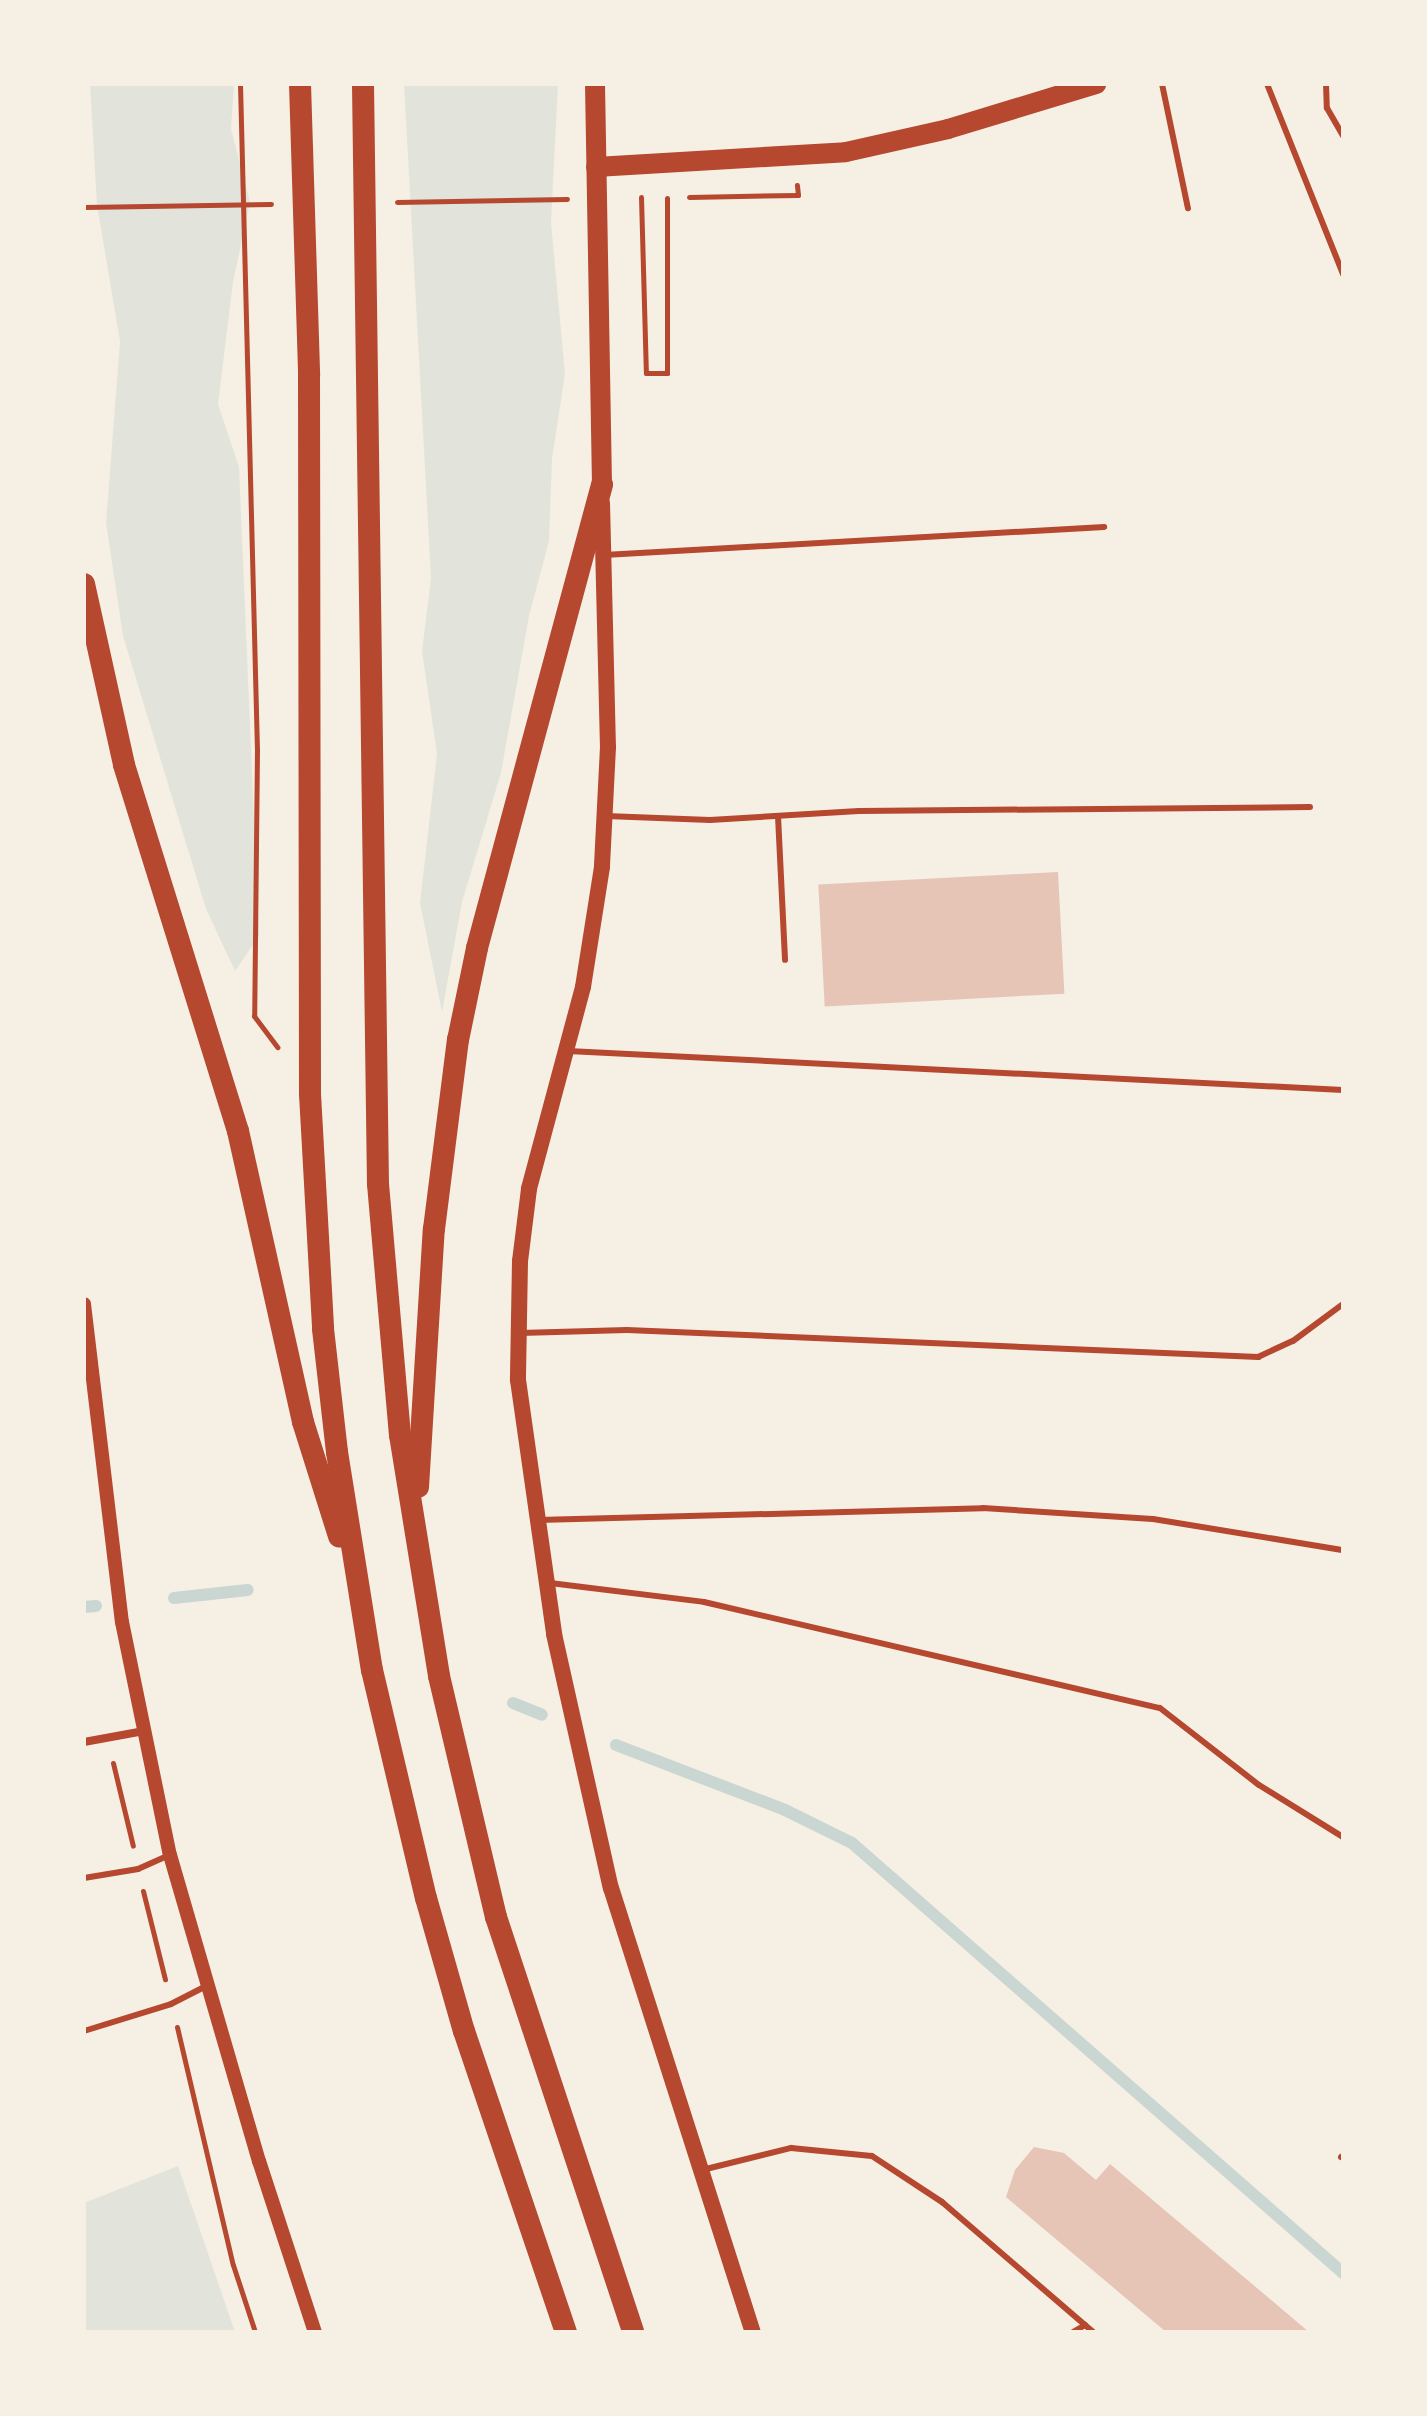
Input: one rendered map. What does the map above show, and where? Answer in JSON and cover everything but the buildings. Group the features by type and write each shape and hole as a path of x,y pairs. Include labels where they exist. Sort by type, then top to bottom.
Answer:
{"highway":[{"path":"300,84 309,376 310,1094 323,1329 354,1575 426,1898 464,2031 566,2332"},
{"path":"363,84 378,1184 396,1405 417,1553 449,1722 496,1917 633,2332"},
{"path":"417,1553 424,1336 458,1040 477,948 602,485"},
{"path":"84,584 124,765 238,1131 303,1422 354,1575"}],"main road":[{"path":"595,84 604,555 604,816 595,922 529,1189 516,1333 534,1521 611,1888 698,2171 753,2332"},
{"path":"596,167 846,152 948,129 1096,84"}],"street":[{"path":"84,1304 85,1338 106,1518 144,1731 170,1855 206,1986 315,2332"},
{"path":"84,1742 144,1731"}],"lane":[{"path":"1162,84 1188,208"},
{"path":"1267,84 1343,274"},
{"path":"1326,84 1327,108 1343,136"},
{"path":"604,555 1104,527"},
{"path":"604,816 710,820 778,816 1310,807"},
{"path":"778,816 785,960"},
{"path":"564,1050 1343,1090"},
{"path":"516,1333 627,1330 1258,1357 1293,1341 1343,1304"},
{"path":"534,1521 983,1508 1153,1519 1343,1550"},
{"path":"547,1582 704,1602 1160,1708 1259,1785 1343,1837"},
{"path":"84,1878 138,1869 170,1855"},
{"path":"84,2031 171,2004 206,1986"},
{"path":"698,2171 791,2148 872,2156 942,2202 1093,2332"},
{"path":"1073,2332 1085,2325"}],"path":[{"path":"240,84 257,749 254,1016 310,1094"},
{"path":"627,197 643,197 646,373 667,373 664,198"},
{"path":"388,202 579,198"},
{"path":"84,207 276,204"}],"shaded area":[{"path":"90,84 234,84 231,129 250,202 233,282 218,404 239,467 259,936 235,971 206,909 123,636 106,523 120,341 97,205"},
{"path":"404,84 558,84 551,222 565,374 552,459 549,541 529,616 501,773 462,902 442,1012 420,903 437,754 422,651 431,578"},
{"path":"178,2166 235,2332 84,2332 84,2203"}],"waterway":[{"path":"174,1598 248,1590"},
{"path":"84,1607 96,1606"},
{"path":"513,1703 542,1715"},
{"path":"616,1745 785,1810 852,1843 1343,2273"}]}
